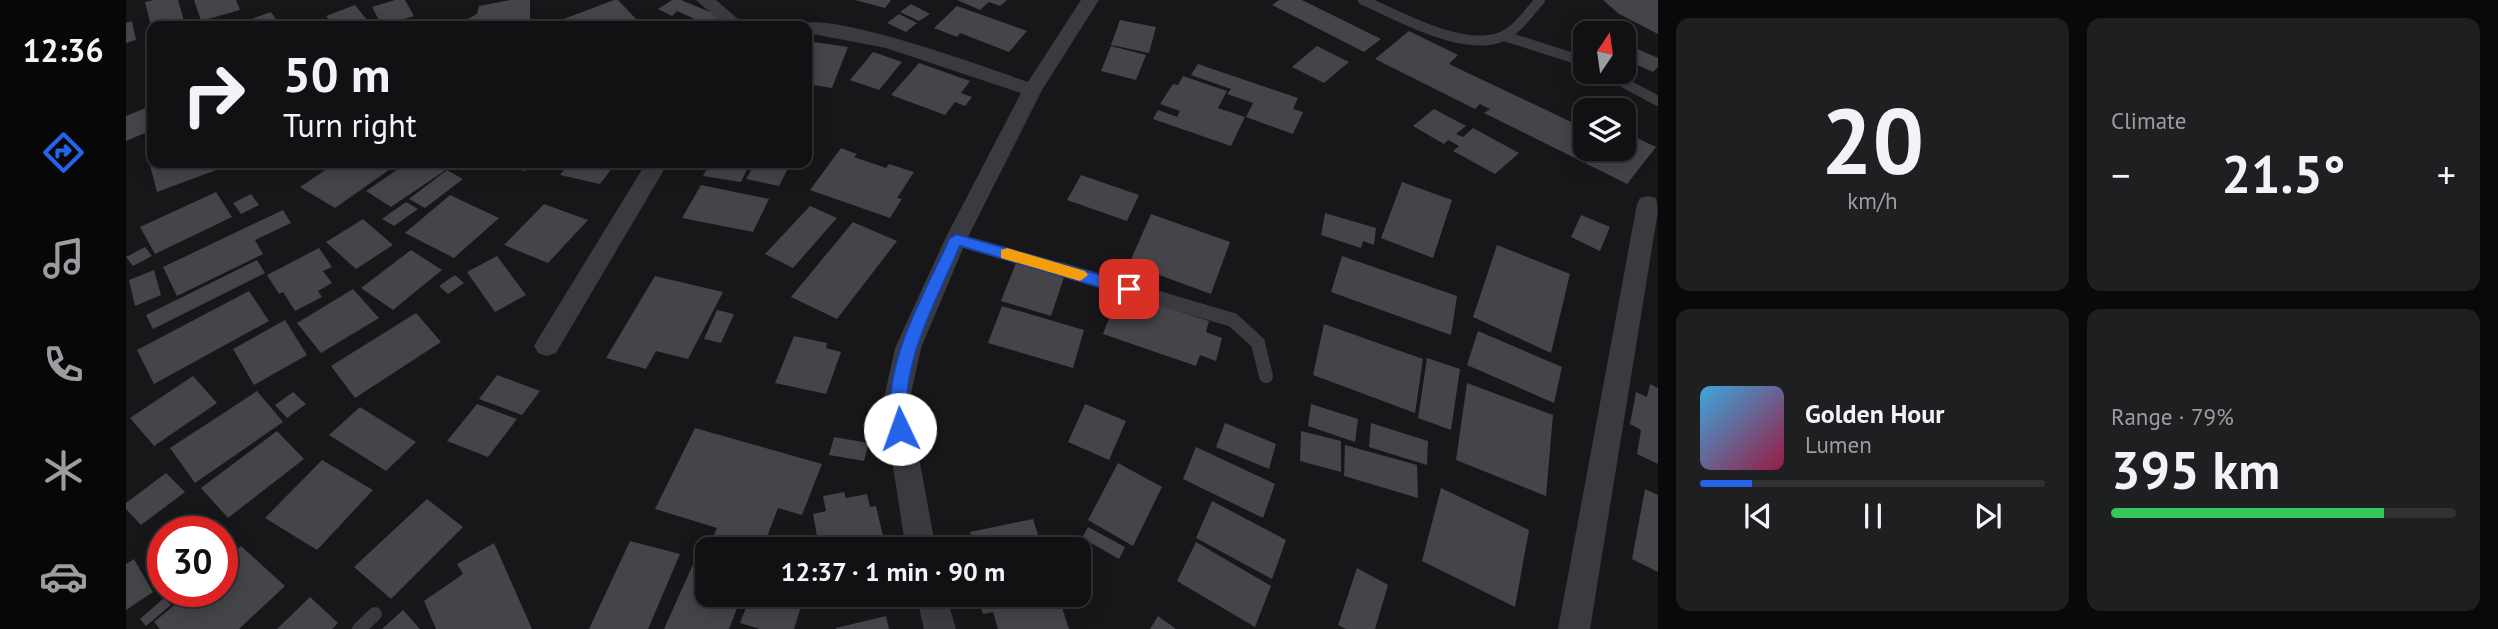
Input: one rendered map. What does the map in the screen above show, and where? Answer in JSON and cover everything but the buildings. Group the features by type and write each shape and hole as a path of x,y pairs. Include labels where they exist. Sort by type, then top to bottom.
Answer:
{"street":[{"path":"705,0 728,21"},
{"path":"919,537 896,404 908,348 956,239 1032,90 1090,0"},
{"path":"812,28 847,31 876,38 1032,90"},
{"path":"547,346 654,168"},
{"path":"1574,629 1653,200"},
{"path":"934,607 940,629"}],"lane":[{"path":"1363,0 1462,38 1487,41 1504,36 1540,0"},
{"path":"1504,36 1573,58"},
{"path":"1626,84 1658,101"},
{"path":"956,239 1233,320 1257,339 1265,355 1266,376"},
{"path":"359,629 375,614"}],"slow traffic":[{"path":"1007,254 1080,275"}],"route":[{"path":"900,429 896,404 908,348 956,239 1129,289"}]}
